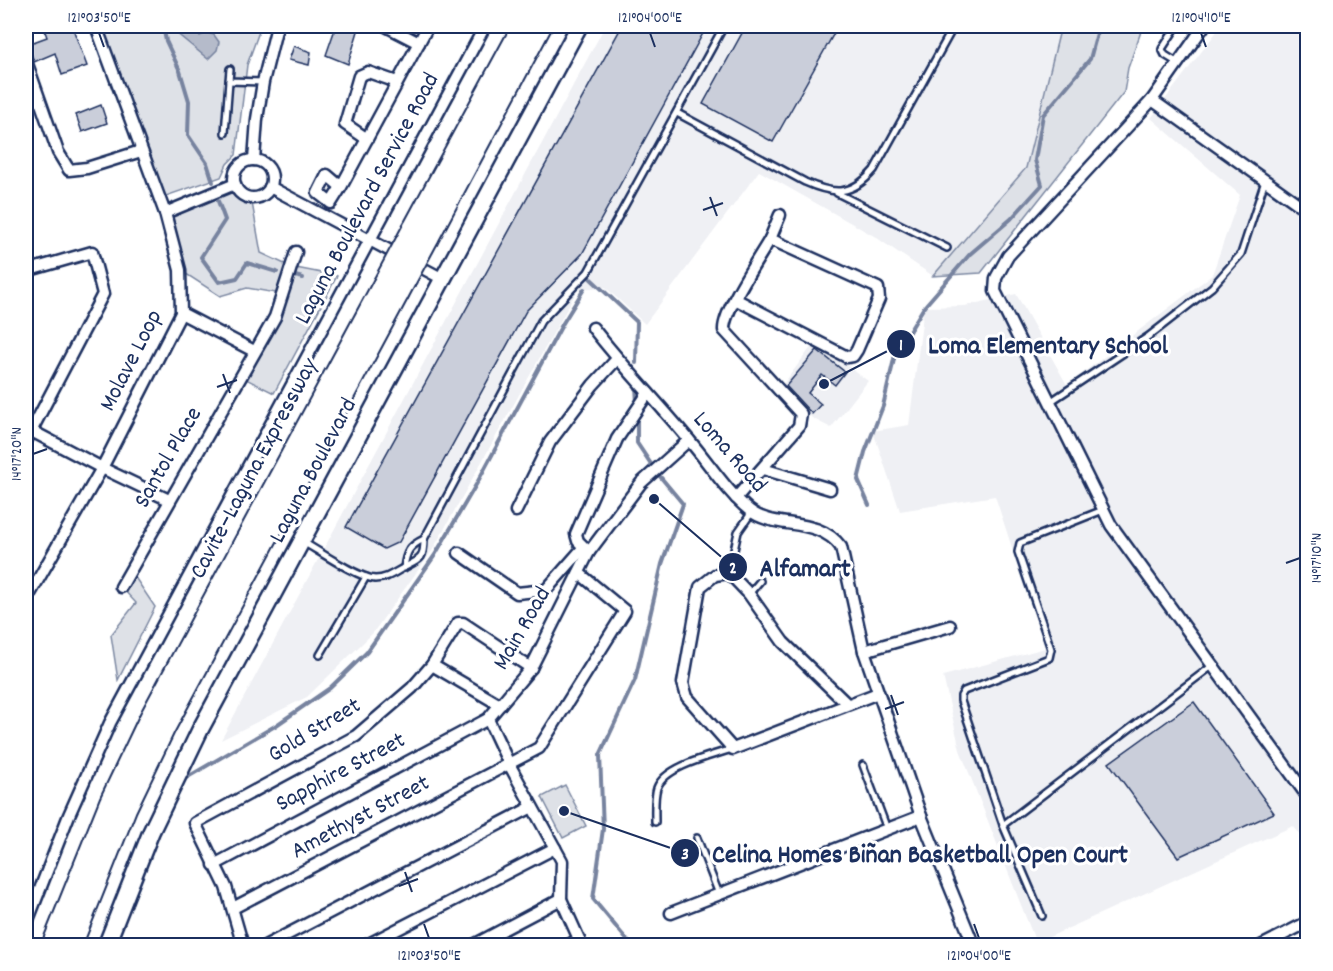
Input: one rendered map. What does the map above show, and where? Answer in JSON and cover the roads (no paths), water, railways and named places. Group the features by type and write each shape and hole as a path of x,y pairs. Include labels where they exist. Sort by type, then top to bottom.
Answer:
{"highway":[{"name":"Cavite–Laguna Expressway","path":"421,234 523,26"},
{"name":"Cavite–Laguna Expressway","path":"71,945 126,808 165,727 421,234 541,26"},
{"name":"Cavite–Laguna Expressway","path":"52,945 101,823 150,718 391,290"}],"main road":[{"name":"Laguna Boulevard","path":"106,945 152,832 200,730 579,26"}],"street":[{"name":"Molave Loop","path":"26,596 32,592 102,468 181,313 180,270 165,213 96,26"},
{"path":"254,160 262,82 277,26"},
{"path":"386,26 418,43"},
{"path":"341,187 428,26"},
{"name":"Laguna Boulevard Service Road","path":"26,925 69,814 110,723 485,26"},
{"path":"1204,26 1152,100 1014,248 996,278 997,295 1103,510 1118,535 1308,797"},
{"path":"26,61 58,152 69,170 87,168 141,151"},
{"path":"367,139 345,124 359,76 368,72 397,82"},
{"path":"1152,100 1308,211"},
{"path":"248,160 254,160 260,161 270,169 272,181 270,188 262,195 251,198 241,193 234,178 238,167 248,160"},
{"path":"165,213 235,184"},
{"path":"270,188 443,279"},
{"path":"736,498 799,426 801,414 724,330 724,322 735,299 770,239 780,215"},
{"path":"735,299 847,357 853,356 857,350 879,299 878,288 770,239"},
{"path":"26,271 92,252 103,294 27,433 170,500"},
{"name":"Santol Place","path":"121,587 274,317 296,252"},
{"path":"181,313 254,351"},
{"name":"Loma Road","path":"593,328 736,498 752,512 774,520 812,527 834,537 841,547 864,651 921,816 974,945"},
{"path":"516,511 550,442 617,359"},
{"path":"586,550 578,541 576,534 617,439 648,393"},
{"path":"459,553 517,593 546,590 586,550 641,483 689,440"},
{"path":"763,469 830,489"},
{"path":"581,568 586,550"},
{"name":"Main Road","path":"488,719 531,668 581,568"},
{"name":"Amethyst Street","path":"233,909 539,748 625,611 581,568"},
{"path":"847,704 783,642 749,594 729,573 715,575 700,587 683,683 687,697 733,749 879,693"},
{"name":"Gold Street","path":"214,864 195,823 356,736 412,688 432,665 458,623 463,623 531,668"},
{"path":"864,651 950,626"},
{"path":"432,665 500,705"},
{"path":"488,719 509,764 562,861 561,899 579,939 567,945"},
{"name":"Sapphire Street","path":"214,864 488,719"},
{"path":"265,945 532,807"},
{"path":"671,913 921,816"},
{"path":"365,945 555,848"},
{"path":"214,864 226,886 243,945"},
{"path":"472,945 561,899"},
{"path":"1265,945 1307,922"}],"lane":[{"path":"302,541 366,577 382,578 398,573 417,562 424,553 424,539 541,321 588,272 724,26"},
{"path":"836,192 850,189 864,181 874,170 954,26"},
{"path":"1177,26 1162,49 1165,55 1178,63"},
{"path":"225,133 230,69"},
{"path":"229,81 262,82"},
{"path":"677,113 805,182 836,192 947,248"},
{"path":"1050,402 1149,336 1212,287 1241,254 1265,181"},
{"path":"1042,916 1003,825 961,696 964,691 1049,658 1051,649 1018,547 1020,543 1103,510"},
{"path":"729,573 738,532 752,512"},
{"path":"404,568 406,554 412,544 424,539"},
{"path":"320,655 366,577"},
{"path":"749,594 760,581"},
{"path":"1003,825 1212,666"},
{"path":"655,822 657,788 664,777 677,768 733,749"},
{"path":"863,765 887,829"},
{"path":"697,838 719,894"}],"water":[{"path":"178,26 198,26 200,36 207,33 214,35 219,42 217,50 208,59 175,32"}],"waterway":[{"path":"163,26 166,41 180,71 189,101 188,135 207,163 213,182"},
{"path":"869,505 858,480 865,452 883,406 895,355 924,307 970,254 1011,219 1042,185 1035,160 1043,115 1090,59 1099,26"},
{"path":"218,201 225,220 201,257 219,282 237,278 247,263 277,272"},
{"path":"295,276 303,278"},
{"path":"590,278 637,322 636,363"},
{"path":"186,778 275,726 330,688 367,652 435,555 584,289"},
{"path":"636,385 637,404"},
{"path":"637,419 637,443 651,464"},
{"path":"632,946 593,899 603,829 600,755 635,680 662,564 683,504 658,474"}],"place":[{"name":"Loma Elementary School","path":"824,384"},
{"name":"Alfamart","path":"654,499"},
{"name":"Celina Homes Biñan Basketball Open Court","path":"564,811"}]}
